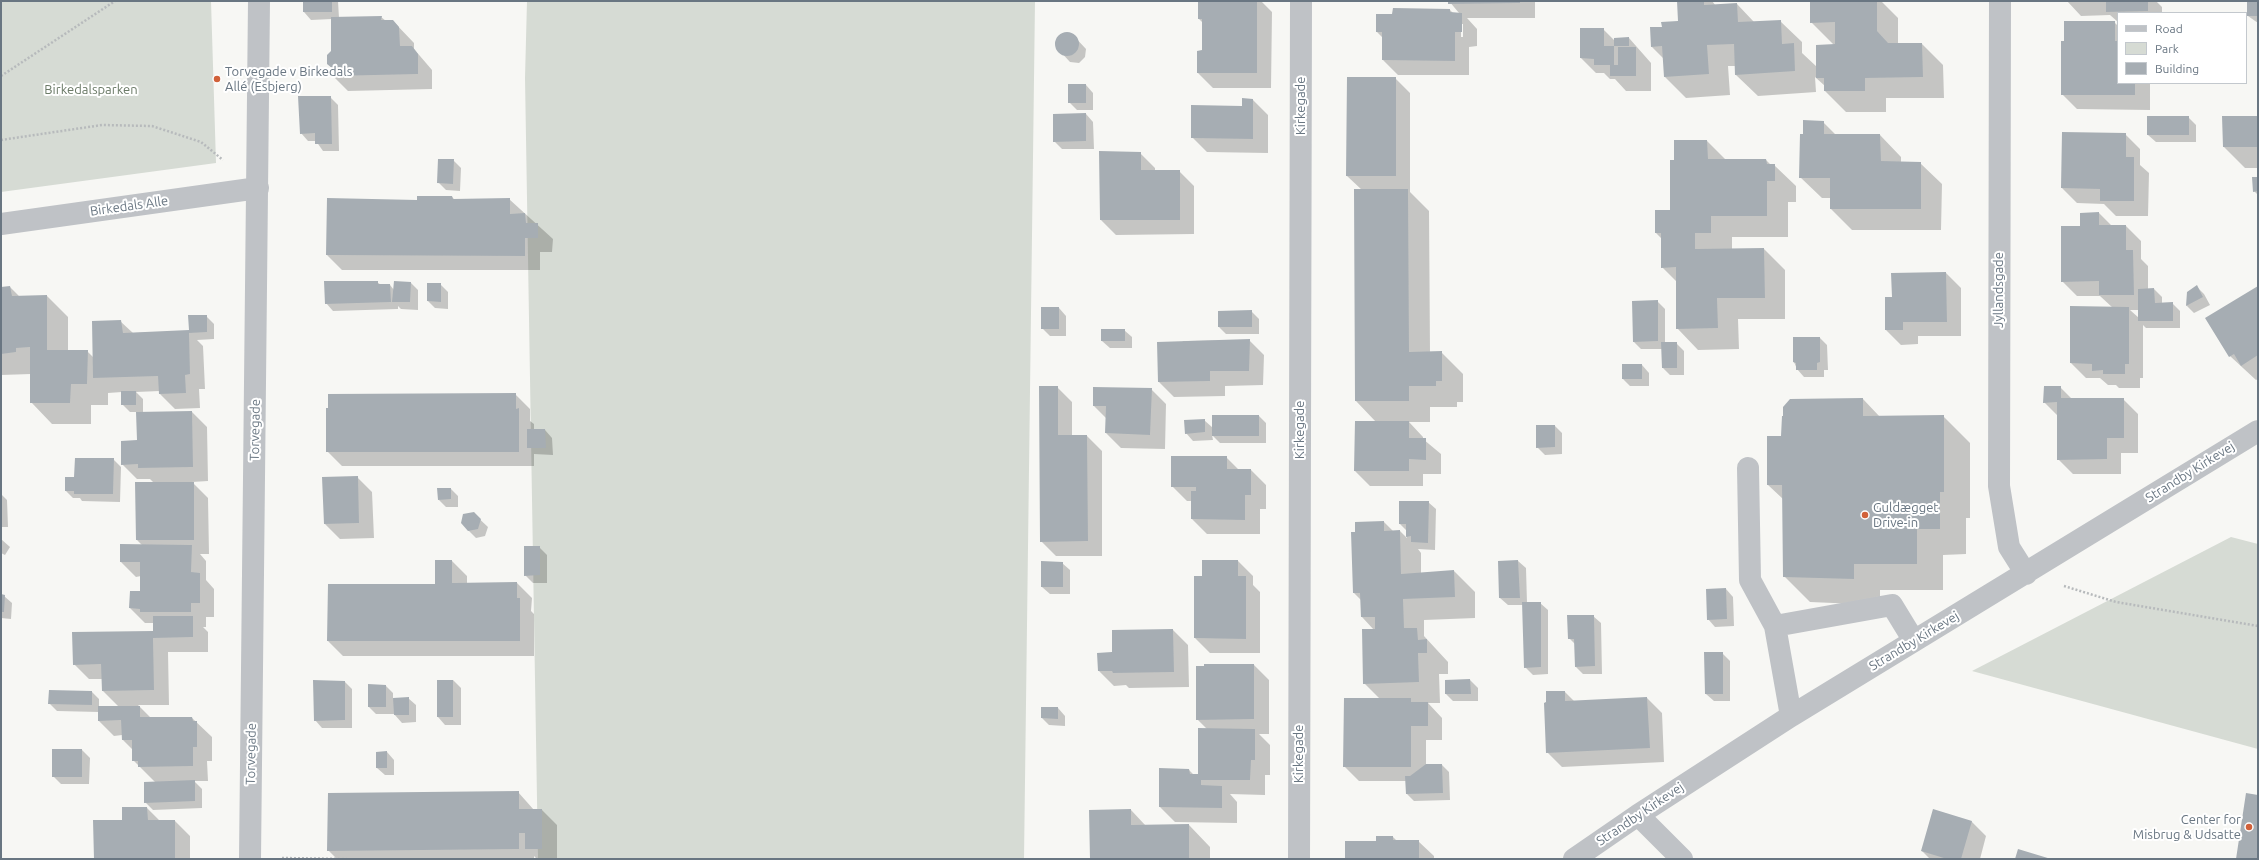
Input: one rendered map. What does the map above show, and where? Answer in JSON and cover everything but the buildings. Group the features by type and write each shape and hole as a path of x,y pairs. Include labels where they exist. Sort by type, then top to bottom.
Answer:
{"street":[{"name":"Torvegade","path":"250,858 259,1"},
{"name":"Kirkegade","path":"1298,859 1301,1"},
{"name":"Jyllandsgade","path":"2000,1 1999,486 2008,547 2026,574"},
{"name":"Birkedals Alle","path":"1,224 258,188"},
{"name":"Strandby Kirkevej","path":"1574,859 1638,815 1791,716 2026,574 2258,430"},
{"path":"1748,468 1750,580 1775,626 1791,716"},
{"path":"1775,626 1892,606 1914,641"},
{"path":"1638,815 1682,859"}],"path":[{"path":"1,76 115,1"},
{"path":"1,140 102,125 152,126 201,142 258,188"},
{"path":"2026,574 2116,602 2258,626"},
{"path":"250,858 347,859"}],"green space":[{"name":"Birkedalsparken","path":"1,1 211,1 216,163 1,192"},
{"path":"527,1 1035,1 1024,859 538,859 525,78"},
{"path":"2231,537 2258,544 2258,749 1972,671"}],"place":[{"name":"Torvegade v Birkedals Allé (Esbjerg)","path":"217,79"},
{"name":"Guldægget Drive-in","path":"1865,515"},
{"name":"Center for Misbrug & Udsatte","path":"2249,827"}]}
